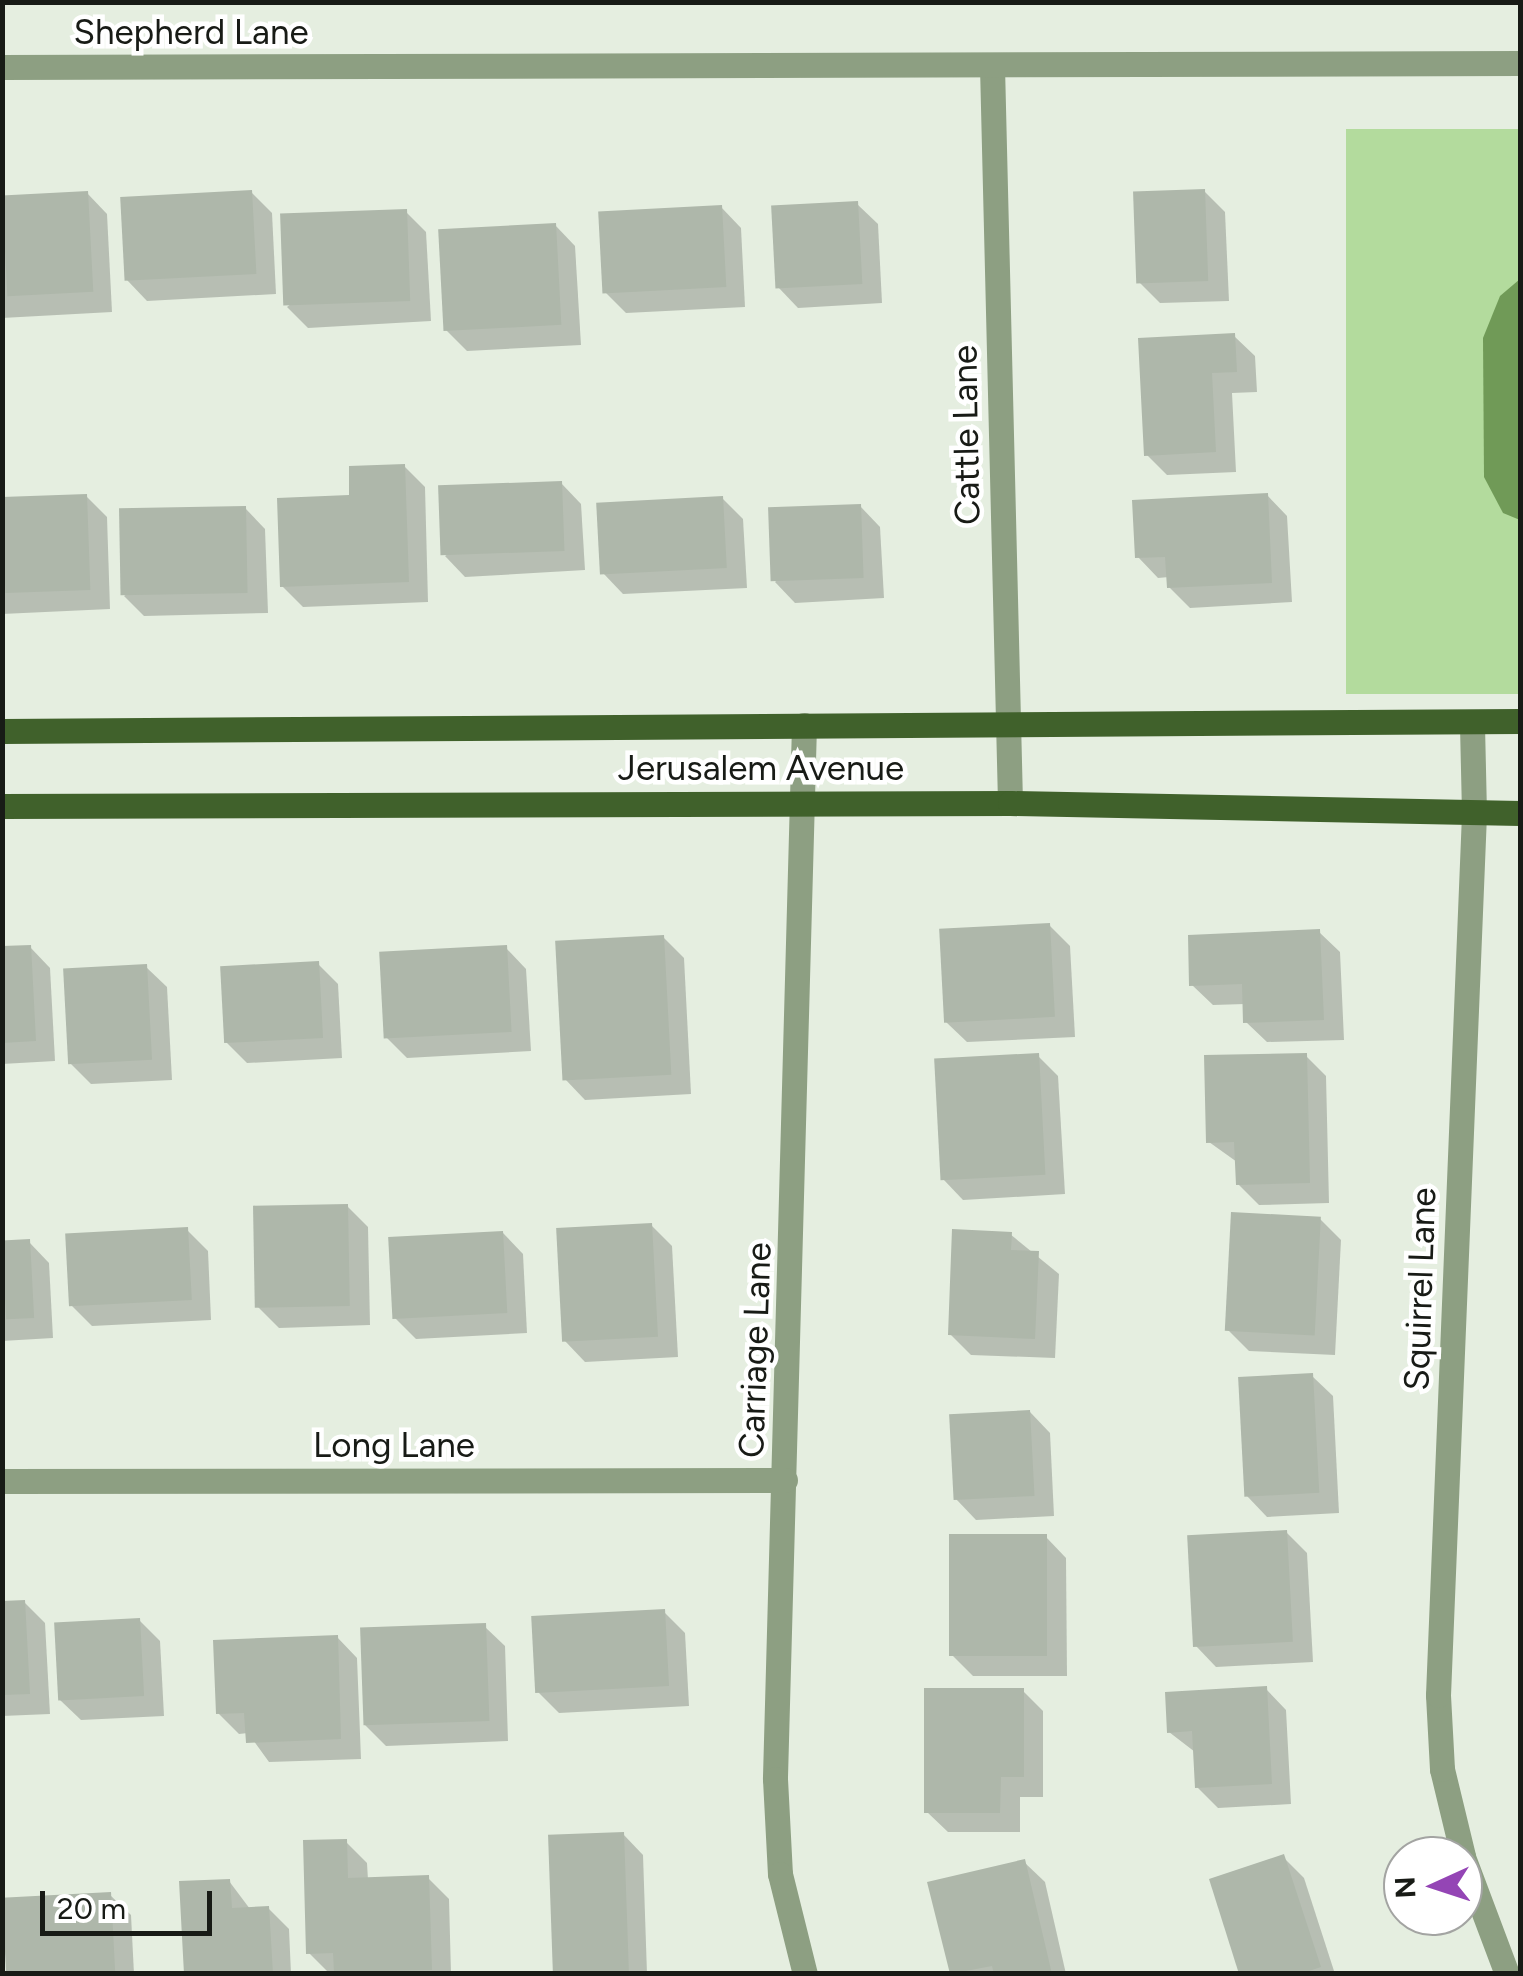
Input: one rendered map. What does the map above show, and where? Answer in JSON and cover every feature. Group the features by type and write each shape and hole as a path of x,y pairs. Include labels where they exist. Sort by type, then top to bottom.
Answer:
{"main road":[{"name":"Jerusalem Avenue","path":"2,731 1520,721"},
{"name":"Jerusalem Avenue","path":"2,806 1010,803 1520,812"}],"street":[{"name":"Shepherd Lane","path":"2,67 1520,62"},
{"name":"Cattle Lane","path":"992,66 1010,803"},
{"name":"Squirrel Lane","path":"1458,1836 1442,1769 1438,1695 1474,812 1472,722"},
{"name":"Carriage Lane","path":"804,725 806,803 790,1413 780,1438 786,1480 775,1779 780,1874 805,1974"},
{"name":"Long Lane","path":"2,1481 786,1480"},
{"name":"Squirrel Lane","path":"1483,1910 1507,1974"}],"shaded area":[{"path":"1346,129 1520,129 1520,694 1346,694"},
{"path":"1520,279 1520,520 1503,513 1484,477 1483,338 1500,296"}],"building":[{"path":"1205,189 1208,281 1136,283 1133,192"},
{"path":"252,190 256,274 125,281 120,197"},
{"path":"88,191 93,292 7,296 2,196"},
{"path":"858,201 862,284 775,288 771,206"},
{"path":"722,205 726,287 602,293 598,211"},
{"path":"407,209 410,301 283,305 280,213"},
{"path":"556,223 561,325 443,331 438,229"},
{"path":"1235,333 1237,372 1212,373 1216,452 1144,456 1138,338"},
{"path":"405,464 409,582 280,587 277,498 349,495 349,466"},
{"path":"562,481 564,551 441,555 438,485"},
{"path":"1268,493 1272,583 1167,588 1165,557 1135,558 1132,500"},
{"path":"87,494 90,590 5,593 2,497"},
{"path":"723,496 727,568 600,575 596,503"},
{"path":"861,504 864,578 771,581 768,507"},
{"path":"246,506 248,593 121,595 119,508"},
{"path":"1050,923 1055,1017 944,1023 939,929"},
{"path":"1320,929 1324,1020 1243,1023 1242,984 1189,986 1188,935"},
{"path":"664,935 671,1075 562,1081 555,941"},
{"path":"31,945 36,1041 2,1043 2,946"},
{"path":"507,945 512,1032 384,1039 379,952"},
{"path":"319,961 323,1038 224,1043 220,966"},
{"path":"147,964 152,1060 68,1064 63,968"},
{"path":"1039,1053 1045,1175 941,1180 934,1058"},
{"path":"1307,1053 1310,1183 1236,1185 1234,1142 1206,1143 1204,1055"},
{"path":"348,1204 350,1306 255,1308 253,1206"},
{"path":"1231,1212 1321,1217 1315,1336 1225,1331"},
{"path":"652,1223 658,1337 562,1342 556,1228"},
{"path":"188,1227 192,1300 69,1306 65,1233"},
{"path":"952,1229 1012,1232 1011,1250 1039,1251 1035,1339 948,1335"},
{"path":"503,1231 507,1313 392,1319 388,1237"},
{"path":"30,1239 34,1318 6,1319 2,1240"},
{"path":"1313,1373 1319,1493 1244,1497 1238,1377"},
{"path":"1030,1410 1035,1496 954,1500 949,1414"},
{"path":"1287,1530 1293,1642 1193,1647 1187,1535"},
{"path":"949,1534 1047,1534 1047,1656 949,1656"},
{"path":"25,1600 30,1694 2,1695 2,1601"},
{"path":"665,1609 669,1686 535,1693 531,1616"},
{"path":"140,1618 144,1696 58,1700 54,1623"},
{"path":"486,1623 489,1721 363,1725 360,1627"},
{"path":"338,1635 341,1739 246,1743 244,1713 216,1714 213,1640"},
{"path":"1267,1686 1272,1784 1195,1788 1192,1731 1167,1733 1165,1692"},
{"path":"924,1688 1024,1688 1024,1777 1001,1777 1000,1813 924,1813"},
{"path":"624,1832 629,1974 553,1974 548,1835"},
{"path":"347,1839 348,1878 429,1875 432,1970 334,1972 333,1953 306,1954 303,1840"},
{"path":"1284,1854 1321,1967 1300,1974 1239,1974 1209,1879"},
{"path":"1025,1859 1052,1974 994,1974 992,1966 950,1974 927,1882"},
{"path":"230,1879 232,1908 269,1906 273,1974 184,1974 179,1881"},
{"path":"111,1892 115,1974 6,1974 2,1898"}]}
